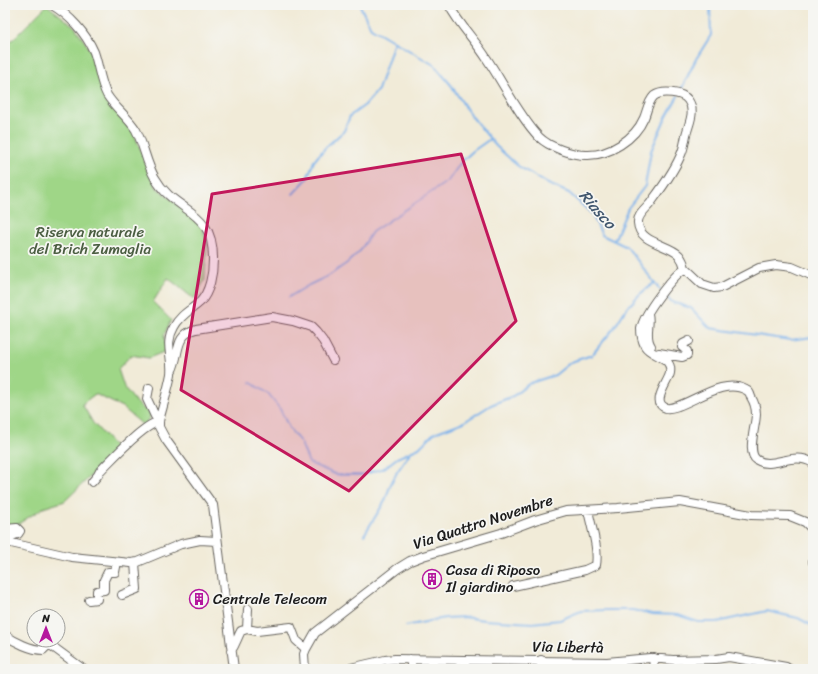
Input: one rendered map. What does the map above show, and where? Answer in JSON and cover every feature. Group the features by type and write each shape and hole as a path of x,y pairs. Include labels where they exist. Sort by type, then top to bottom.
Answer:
{"street":[{"path":"52,5 60,9 69,18 82,33 94,51 104,88 108,96 135,128 141,140 151,171 160,188 199,217 209,234 213,247 214,260 211,278 207,290 200,301 186,311 174,325 168,343 171,373"},
{"path":"449,5 487,59 527,121 540,137 560,150 586,155 611,151 629,138 639,126 644,119 654,96 666,93 682,96 688,99 692,112 691,121 688,127 682,152 662,188 642,212 637,222 638,227 649,240 678,254 683,261 685,268 702,284 714,288 722,287 759,268 776,265 792,267 813,276"},
{"path":"685,268 679,272 665,288 644,320 641,330 645,346 650,351 665,360 669,365 669,377 661,392 661,404 666,408 670,408 730,385 739,386 748,391 753,400 756,412 756,424 752,447 753,456 766,463 801,458 813,463"},
{"path":"648,314 650,319 647,332 648,342 655,352 661,355 682,357 687,355 687,351 682,347 683,344 689,340"},
{"path":"234,669 213,505 158,427 171,373 176,363 181,338 187,332 196,329 272,318 293,321 311,327 320,336 333,360"},
{"path":"149,388 147,399 159,422"},
{"path":"92,482 100,471 122,449 144,430 154,423 159,422"},
{"name":"Via Quattro Novembre","path":"304,669 304,654 315,633 397,569 410,561 501,533 558,512 680,502 751,515 790,516 805,522 813,530"},
{"path":"513,586 585,570 596,565 596,547 588,510"},
{"path":"5,529 17,528 20,531 18,534 5,538"},
{"path":"5,543 11,543 72,557 135,563 181,544 200,540 217,541"},
{"path":"89,600 97,598 97,591 104,590 104,580 108,572 115,572 117,562"},
{"path":"122,595 137,589 135,563"},
{"path":"247,629 248,608"},
{"path":"231,651 237,642 241,631 247,629 257,631 291,627 296,640 306,649"},
{"path":"5,635 12,640 37,650 44,650 49,644 83,669"},
{"name":"Via Libertà","path":"346,669 384,660 410,659 541,665 654,658 681,660 730,657 744,659 756,665 786,667 789,669"},
{"path":"653,669 654,658"},
{"path":"410,659 412,669"},
{"path":"586,662 591,669"}],"highlighted area":[{"path":"461,154 516,321 349,491 181,390 212,194"}],"green space":[{"name":"Riserva naturale del Brich Zumaglia","path":"47,5 75,27 91,51 104,97 133,131 157,188 189,213 201,225 207,242 205,280 194,299 168,278 153,302 171,320 164,335 166,351 149,358 131,355 118,369 124,387 135,401 151,415 144,426 122,407 95,394 82,404 93,423 115,447 109,458 65,501 43,508 15,526 5,527 5,47"}],"waterway":[{"name":"Riasco","path":"361,5 371,28 434,65 451,85 469,113 496,146 518,166 548,184 569,193 592,214 602,235 627,247 660,290"},
{"path":"680,92 696,59 711,35 710,5"},
{"path":"293,194 307,179 314,161 326,147 344,131 350,116 365,105 378,90 394,42"},
{"path":"614,241 628,208 645,186 651,151 665,119 678,96"},
{"path":"289,297 330,275 347,263 360,251 372,232 448,181 461,162 490,139"},
{"path":"250,382 268,394 280,409 289,428 301,443 309,463 337,475 362,475 384,468 397,458 419,448 434,433 464,422 491,405 513,396 530,383 555,375 571,362 592,355 614,328 626,309 640,294 654,283"},
{"name":"Riasco","path":"663,293 672,302 691,308 710,328 790,340 813,337"},
{"path":"364,535 385,501 397,472 410,453"},
{"path":"406,626 445,618 464,617 484,620 532,623 560,620 581,611 608,610 633,610 652,614 678,615 698,622 717,622 767,611 798,618 813,626"}],"place":[{"name":"Casa di Riposo Il giardino","path":"432,579"},
{"name":"Centrale Telecom","path":"199,599"}]}
